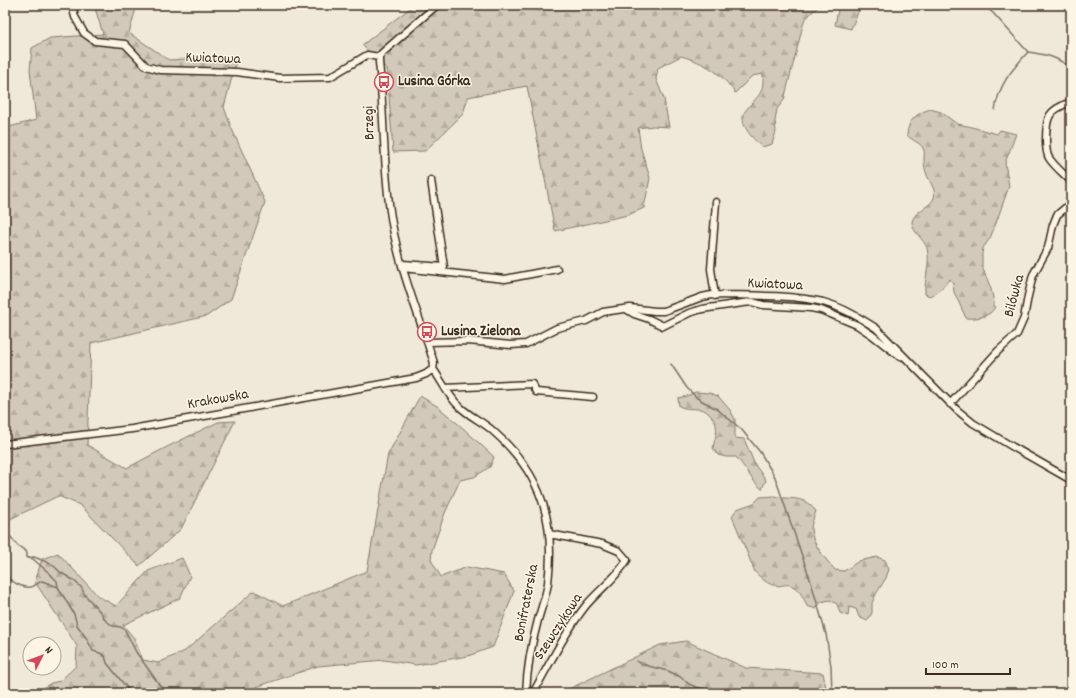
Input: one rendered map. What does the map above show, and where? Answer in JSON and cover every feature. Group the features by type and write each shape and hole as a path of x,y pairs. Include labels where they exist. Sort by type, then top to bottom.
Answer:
{"street":[{"name":"Kwiatowa","path":"72,5 75,17 84,33 95,40 125,44 146,66 160,70 237,72 280,78 330,77 367,55 379,57"},
{"path":"379,57 437,5"},
{"name":"Brzegi","path":"379,57 384,150 390,212 402,266 434,363 433,369"},
{"path":"1071,102 1058,108 1051,114 1046,123 1046,150 1048,157 1071,181"},
{"path":"402,266 444,267 431,180"},
{"path":"715,296 711,269 716,202"},
{"name":"Bilówka","path":"950,404 998,351 1017,334 1024,318 1033,275 1048,248 1053,225 1057,215 1071,203"},
{"path":"402,266 505,278 557,269"},
{"name":"Kwiatowa","path":"427,342 468,341 511,345 526,344 557,328 586,321 603,312 626,309 664,311 702,297 793,298 824,302 862,319 876,328 950,404 973,423 1071,480"},
{"path":"626,309 634,314 663,326 689,313 752,302 763,305 821,310 857,325 921,374"},
{"name":"Bonifraterska","path":"433,369 451,398 459,406 493,430 526,467 544,504 549,534 548,583 534,634 526,693"},
{"name":"Krakowska","path":"5,444 132,429 416,378 433,369"},
{"path":"445,388 532,384 536,392 593,396"},
{"name":"Szewczykowa","path":"534,693 568,632 580,614 592,598 613,578 627,560 619,551 602,544 549,534"}],"green space":[{"path":"94,5 137,5 129,33 169,60 214,57 236,62 224,107 231,127 265,202 231,299 207,316 91,343 87,445 127,468 218,422 235,421 181,529 139,566 80,505 58,496 6,521 5,520 5,128 36,120 30,70 32,48 50,38 103,34"},
{"path":"414,5 514,5 539,11 561,5 820,5 804,21 784,100 777,109 775,121 776,132 772,144 762,147 754,140 744,125 743,120 743,115 746,110 761,91 763,74 752,76 735,93 724,79 712,69 681,56 658,68 656,79 664,99 669,127 653,126 638,128 641,149 650,178 644,208 628,215 555,231 527,86 468,97 463,114 425,151 393,152 387,69 362,45"},
{"path":"839,5 861,5 851,29 835,25"},
{"path":"930,109 941,112 957,124 997,134 1000,130 1016,134 1005,163 1009,186 995,226 990,238 983,248 982,253 982,266 991,289 995,307 990,313 983,317 966,318 954,292 953,283 950,279 937,293 930,296 925,294 925,282 928,265 927,248 914,229 912,222 915,215 931,203 935,194 925,169 924,149 907,135 909,125 914,118"},
{"path":"695,392 709,393 718,396 730,410 735,419 735,438 744,439 755,465 766,480 762,489 758,486 736,457 718,455 713,448 716,433 715,421 705,410 679,406 678,398"},
{"path":"420,396 437,406 494,457 490,467 474,477 460,480 445,513 432,550 431,560 441,577 467,567 504,574 514,591 493,647 468,656 416,665 384,660 318,666 253,688 247,693 35,693 51,683 60,681 76,666 77,646 35,582 42,559 58,553 98,596 116,606 148,571 182,558 190,576 180,598 123,625 134,638 143,660 158,663 185,651 254,591 283,606 367,571 388,454"},
{"path":"774,496 802,500 816,511 811,527 812,535 820,551 835,570 844,571 859,561 877,557 885,560 889,569 886,578 872,603 872,613 867,621 859,617 856,609 849,607 848,616 840,613 837,604 830,600 821,602 816,609 807,606 801,594 795,587 790,585 777,586 768,583 755,572 732,516 737,509 754,503 760,497"},
{"path":"686,641 746,668 823,673 827,693 572,693 571,688 660,645"}],"waterway":[{"path":"983,5 993,13 1028,52 1046,55 1061,61 1071,69"},
{"path":"995,110 999,93 1003,85 1011,72 1028,52"},
{"path":"671,364 687,388 697,398 717,409 741,429 760,452 775,477 811,582 826,634 831,666 832,693"},
{"path":"5,530 18,546 26,551 27,558"},
{"path":"27,558 34,557 49,563 81,587 85,595 102,614 105,620 113,626 121,627 125,630 136,652 161,687"},
{"path":"29,558 33,559 57,581 58,587 74,614 77,625 93,651 105,656 107,663 131,693"},
{"path":"5,576 24,587 32,587 42,581 58,587"},
{"path":"636,661 668,671 679,676 689,684 708,690 711,693"}],"place":[{"name":"Lusina Górka","path":"384,82"},
{"name":"Lusina Zielona","path":"427,332"}]}
